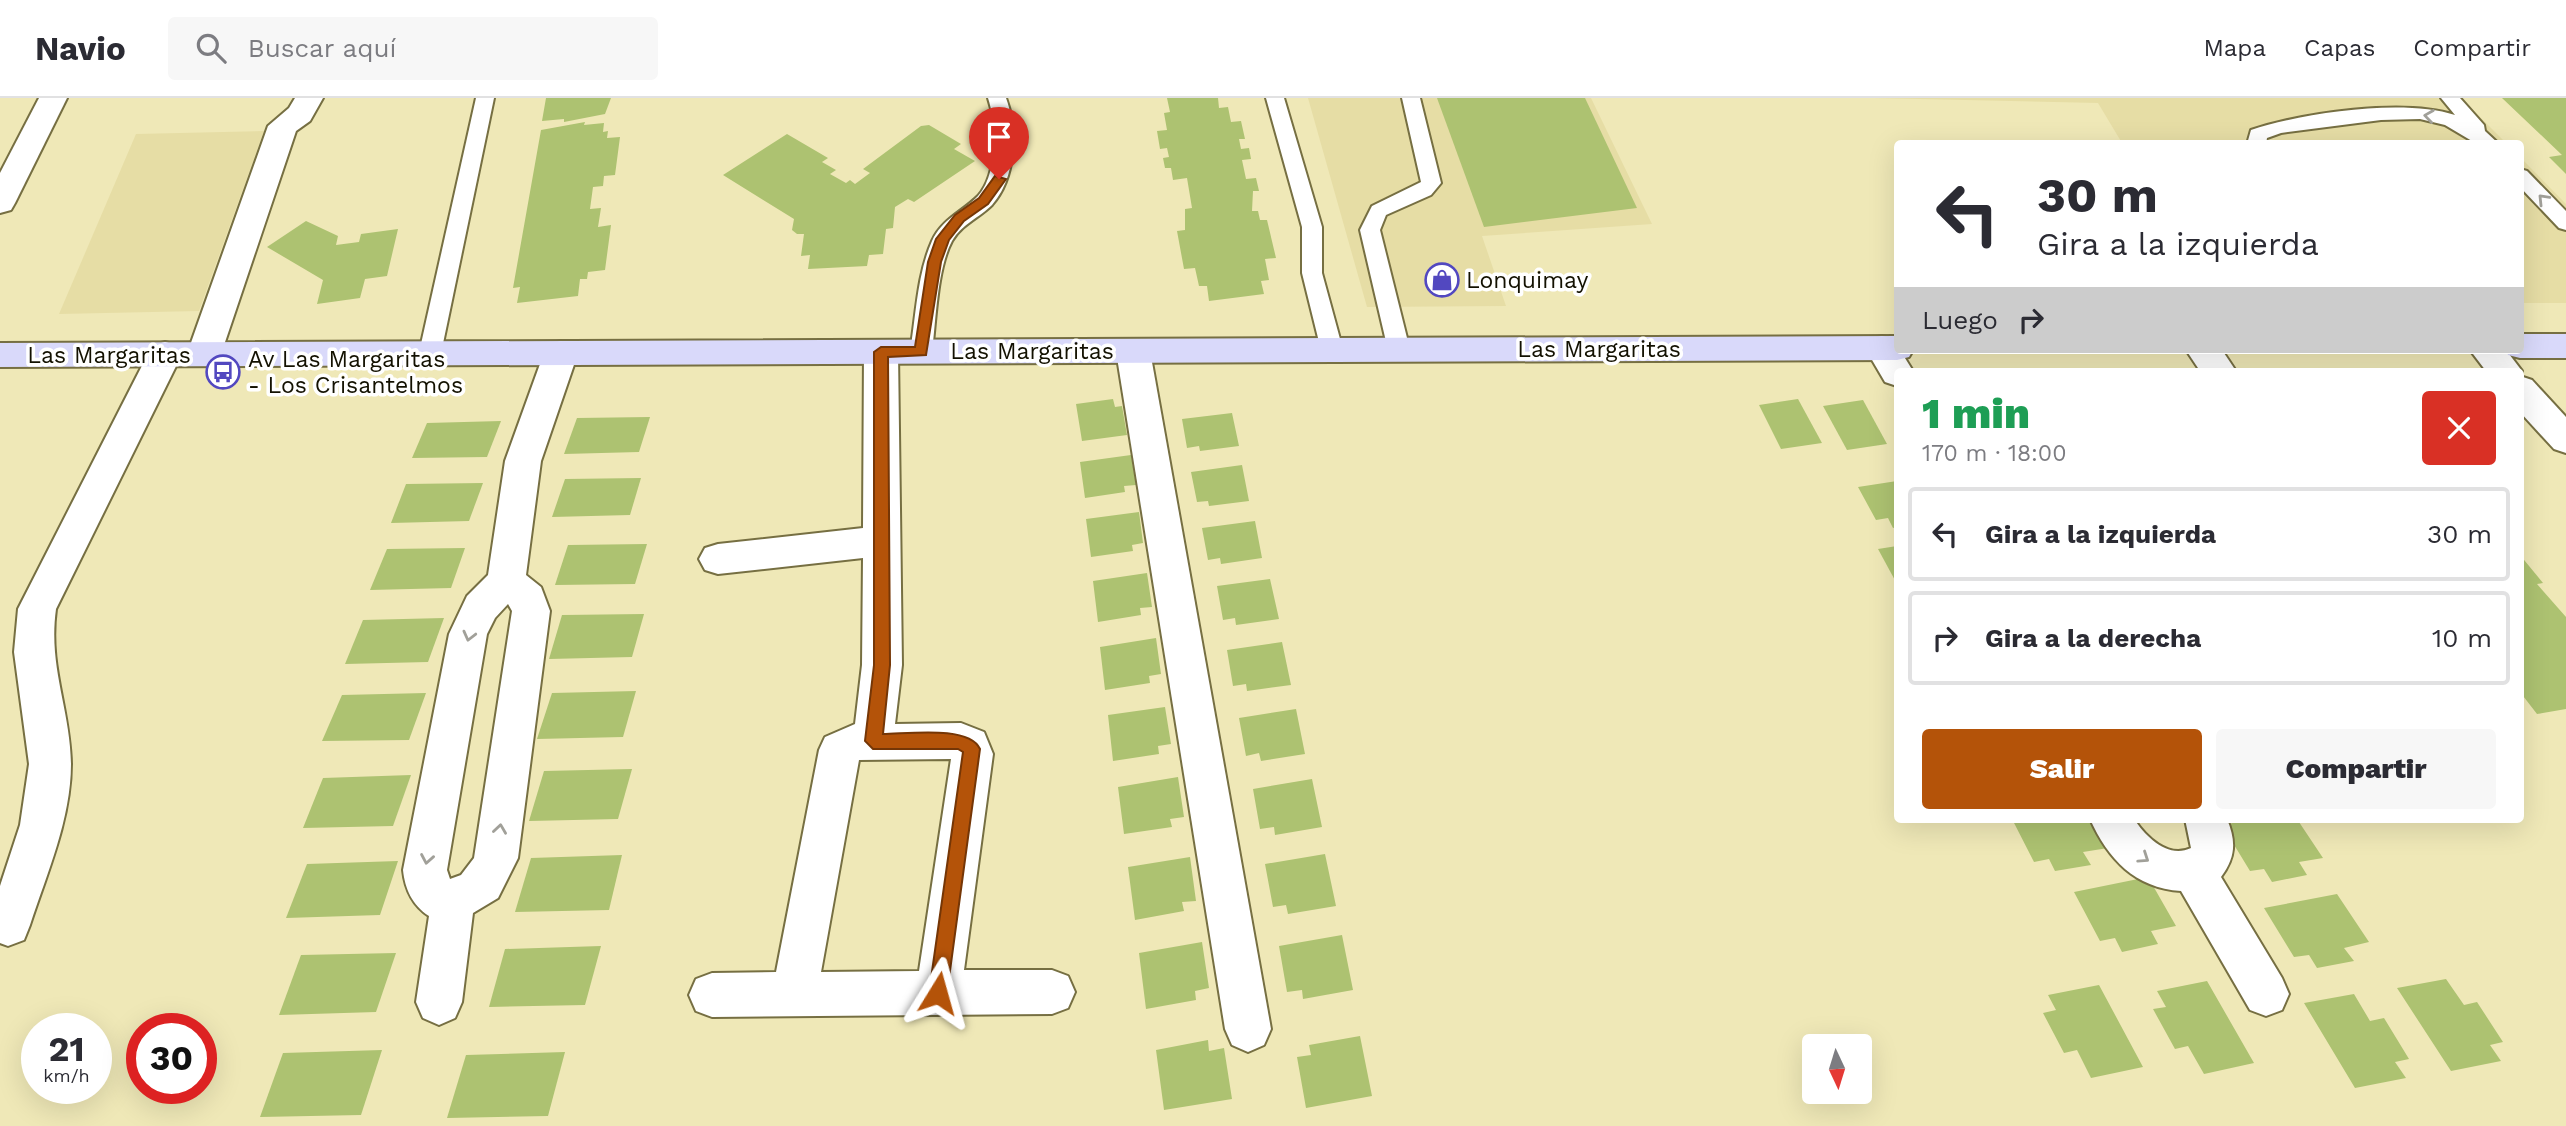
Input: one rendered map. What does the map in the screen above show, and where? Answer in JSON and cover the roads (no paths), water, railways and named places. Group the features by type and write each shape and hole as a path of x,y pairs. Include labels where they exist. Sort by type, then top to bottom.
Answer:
{"street":[{"path":"0,203 53,98"},
{"path":"204,354 278,112 300,114 309,98"},
{"path":"2524,346 2566,346"},
{"name":"Las Margaritas","path":"0,355 1399,350 1892,356"},
{"path":"1133,351 1248,1029"},
{"path":"873,741 882,665 881,352"},
{"path":"506,581 518,588 531,611 496,858 491,872 481,886 468,896 441,900 432,894 426,884 425,870 468,634 481,607 506,581 523,461 561,353"},
{"path":"8,925 45,807 49,782 48,742 31,659 30,638 37,610 165,354"},
{"path":"2206,354 2217,368"},
{"path":"2490,354 2502,368"},
{"path":"2524,393 2566,440"},
{"path":"718,559 881,541"},
{"path":"794,994 840,750 848,743 873,741 961,741 972,749 938,993"},
{"path":"2114,823 2129,846 2142,858 2157,866 2193,870 2206,864 2213,854 2215,843 2208,823"},
{"path":"2193,870 2266,994"},
{"path":"439,1002 453,900"},
{"path":"712,995 1052,992"}],"lane":[{"path":"430,353 485,98"},
{"path":"921,352 934,262 943,239 960,218 984,201 999,179 1004,117 997,98"},
{"path":"1275,98 1312,227 1312,273 1332,350"},
{"path":"1399,350 1370,230 1374,216 1381,208 1392,201 1419,194 1431,183 1411,98"},
{"path":"2450,98 2487,140"},
{"path":"2257,140 2258,134 2279,127 2409,113 2435,116 2463,125 2486,140"},
{"path":"2524,179 2566,223"}],"place":[{"name":"Lonquimay","path":"1442,280"},
{"name":"Av Las Margaritas - Los Crisantelmos","path":"223,372"}]}
